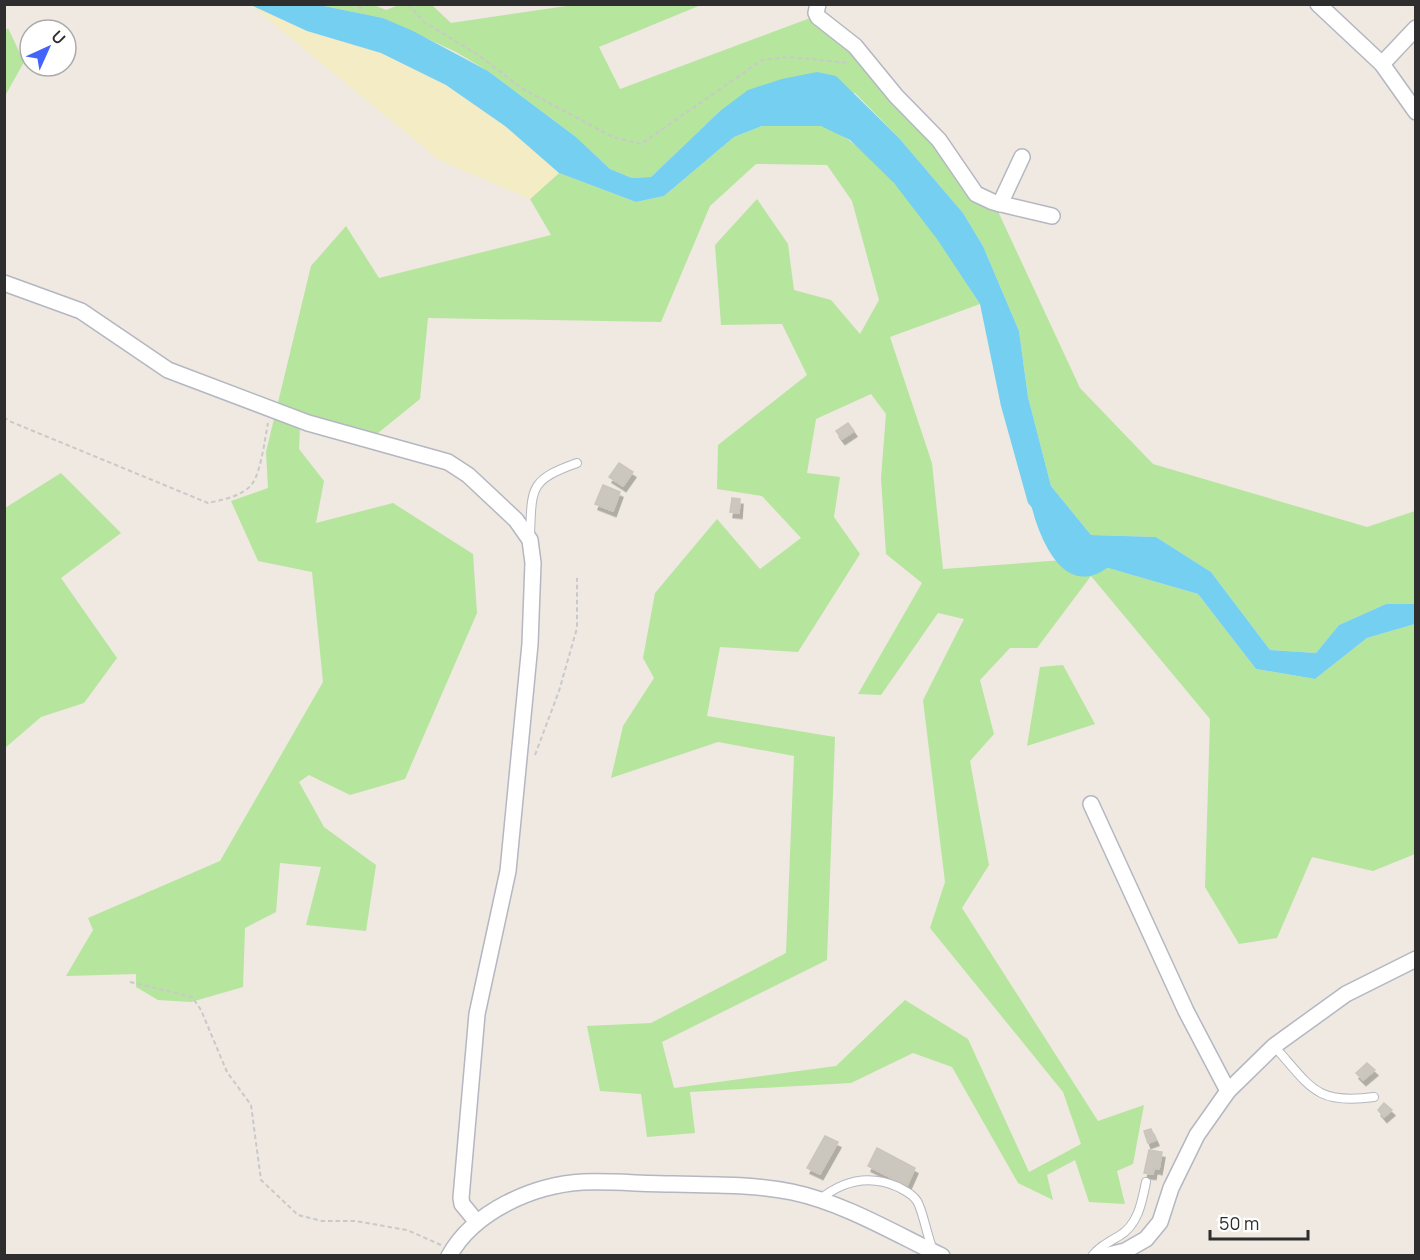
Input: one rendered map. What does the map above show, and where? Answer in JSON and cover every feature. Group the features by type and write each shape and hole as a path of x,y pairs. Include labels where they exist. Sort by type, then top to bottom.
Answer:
{"street":[{"path":"818,4 816,13 818,16 850,41 896,96 939,140 971,189 987,200 1052,216"},
{"path":"1318,4 1382,64 1416,112"},
{"path":"1382,64 1416,28"},
{"path":"1000,204 1022,157"},
{"path":"4,283 81,311 168,370 270,409 358,439 448,462 468,475 491,495 516,520 530,540 533,563 530,644 508,871 477,1014 461,1197 462,1204 476,1221"},
{"path":"1091,804 1186,1011 1228,1090"},
{"path":"1104,1256 1125,1251 1146,1239 1160,1222 1171,1188 1197,1135 1228,1090 1274,1046 1346,994 1416,959"},
{"path":"450,1252 476,1221 539,1191 584,1182 746,1186 792,1192 819,1200 938,1253"}],"lane":[{"path":"530,540 532,496 538,483 558,470 577,464"},
{"path":"1274,1046 1324,1096 1346,1101 1374,1097"},
{"path":"819,1200 842,1185 864,1180 885,1181 910,1193 918,1202 938,1253"},
{"path":"1092,1256 1104,1244 1130,1227 1136,1218 1146,1182"}],"path":[{"path":"351,4 360,8 370,4"},
{"path":"408,4 424,22 478,56 523,89 613,137 641,144 762,60 788,57 871,65"},
{"path":"4,417 208,503 229,498 252,484 263,451 270,409"},
{"path":"532,762 559,691 577,628 577,578"},
{"path":"130,982 192,997 201,1010 226,1072 251,1105 261,1180 298,1215 322,1221 354,1221 407,1230 450,1252"}],"green space":[{"path":"319,5 374,5 386,10 399,5 432,5 451,23 573,5 701,5 599,47 620,89 813,17 816,27 850,44 996,207 1080,388 1153,464 1367,527 1415,511 1415,604 1386,604 1339,625 1316,653 1270,650 1211,572 1156,537 1091,535 1051,486 1028,397 1019,331 983,246 963,213 899,138 855,93 720,111 651,177 632,178 610,169 576,137 488,71 456,52 383,18"},
{"path":"8,28 18,49 18,73 5,96 5,31"},
{"path":"795,124 822,126 845,138 868,156 911,203 980,304 890,337 932,463 943,569 1077,559 1198,594 1256,669 1315,679 1367,638 1415,624 1415,854 1373,871 1312,857 1277,938 1239,944 1205,887 1210,719 1091,576 1037,648 1010,648 980,680 994,734 970,761 989,865 962,908 1098,1121 1144,1105 1133,1164 1117,1171 1125,1204 1089,1202 1075,1160 1047,1175 1053,1200 1018,1183 952,1067 913,1053 851,1083 690,1092 695,1133 647,1137 641,1094 600,1091 587,1026 651,1023 786,953 794,756 718,742 611,778 623,726 654,678 643,658 655,593 717,519 760,569 801,538 762,496 717,489 718,445 807,375 782,324 721,325 715,245 757,199 788,244 794,290 831,300 860,334 879,300 852,201 827,165 756,164 710,206 661,322 428,318 420,399 362,446 300,426 299,449 324,481 316,523 393,503 473,554 477,613 405,779 350,795 309,775 299,782 324,827 376,865 366,931 306,925 321,867 280,863 276,912 245,928 243,987 191,1002 158,1000 136,987 136,974 66,976 93,930 88,918 220,861 323,682 312,572 258,561 231,501 268,488 266,452 311,266 346,226 379,278 551,235 530,199 559,173 636,202 664,196 734,137 762,126","holes":["871,394 886,414 881,478 886,554 922,583 858,694 881,695 938,613 964,619 923,700 945,882 930,928 1063,1092 1081,1144 1029,1172 968,1039 905,1000 836,1066 674,1088 662,1042 827,960 835,737 707,716 720,647 798,652 860,554 834,517 840,477 807,473 816,419"]},
{"path":"61,473 121,533 61,578 117,658 84,703 41,717 5,748 5,508"},
{"path":"1063,665 1095,724 1027,746 1040,667"}],"sand":[{"path":"251,5 307,31 381,53 446,85 505,126 559,173 530,199 439,160"}],"water":[{"path":"251,5 319,5 383,18 413,31 488,71 576,137 610,169 632,178 651,177 720,111 748,90 782,79 817,72 836,76 899,138 963,213 983,246 1019,331 1028,397 1051,486 1091,535 1156,537 1211,572 1270,650 1316,653 1339,625 1386,604 1415,604 1415,624 1367,638 1315,679 1256,669 1198,594 1077,559 1028,503 1001,406 980,304 937,239 894,183 850,140 821,126 762,126 734,137 664,196 636,202 559,173 505,126 446,85 381,53 307,31"}],"building":[{"path":"848,423 854,431 842,439 836,431"},
{"path":"619,463 633,472 623,486 609,477"},
{"path":"603,485 620,492 613,511 595,504"},
{"path":"732,498 740,499 739,513 730,512"},
{"path":"1367,1063 1375,1070 1363,1080 1356,1073"},
{"path":"1384,1103 1392,1110 1384,1117 1378,1110"},
{"path":"1151,1129 1156,1140 1148,1143 1144,1131"},
{"path":"825,1136 838,1142 820,1174 807,1168"},
{"path":"877,1148 915,1168 907,1186 868,1166"},
{"path":"1149,1150 1162,1152 1159,1169 1154,1168 1153,1174 1144,1173"}],"waterway":[{"path":"1042,503 1052,533 1071,561 1080,565 1089,565 1117,548"}]}
